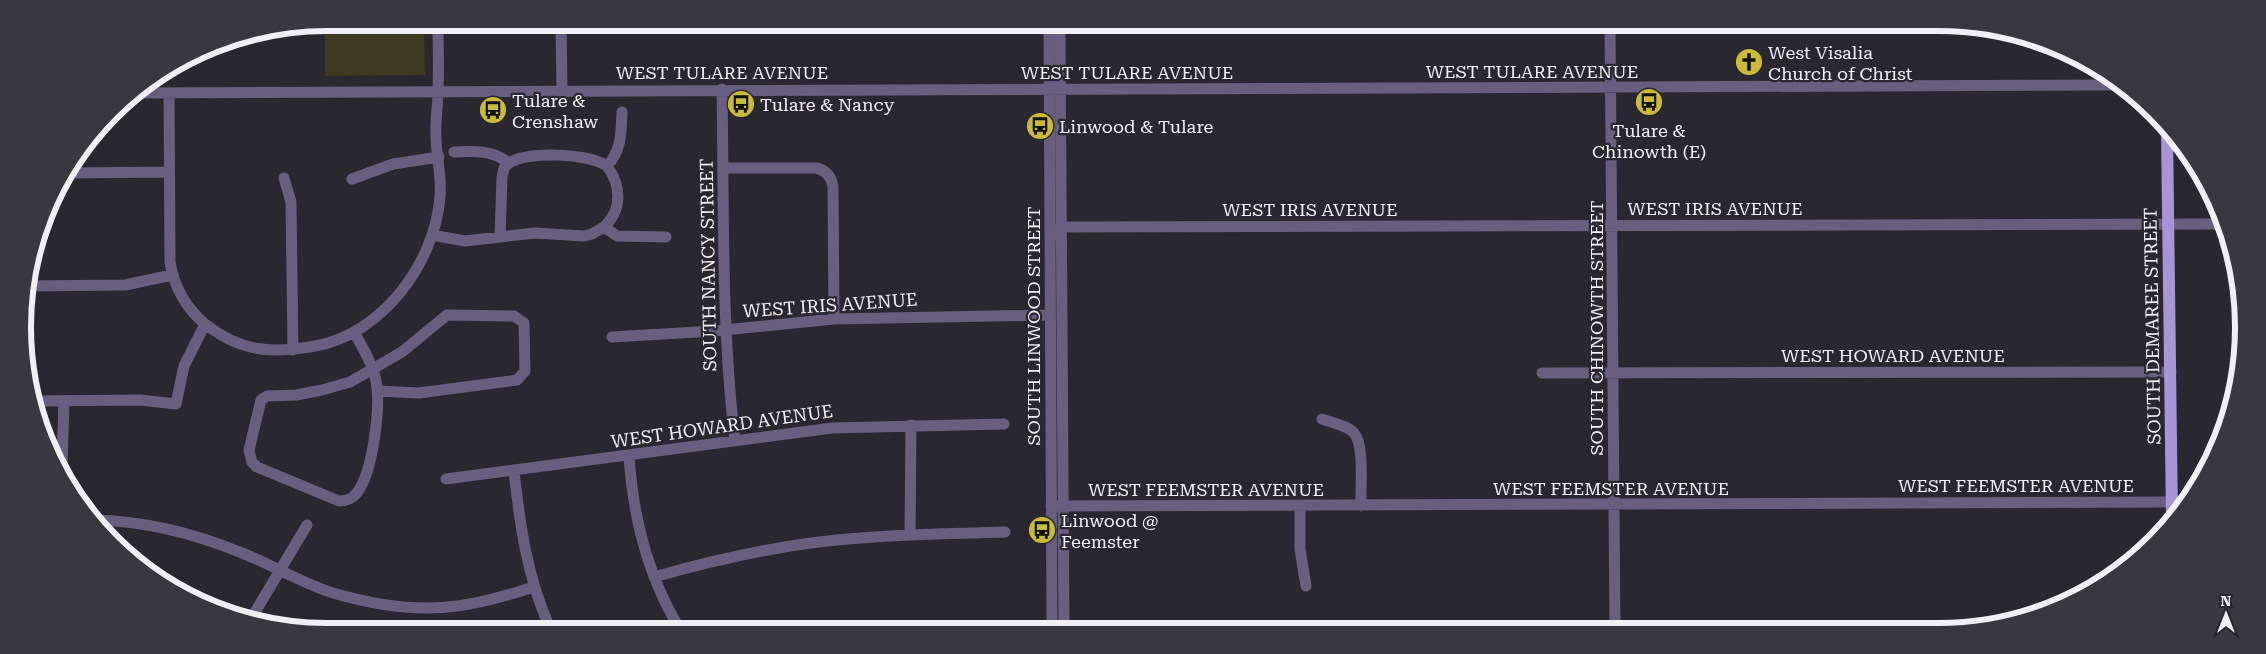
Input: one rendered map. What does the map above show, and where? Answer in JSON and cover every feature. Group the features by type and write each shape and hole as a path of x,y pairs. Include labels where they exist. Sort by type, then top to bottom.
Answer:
{"main road":[{"name":"SOUTH DEMAREE STREET","path":"2167,139 2171,510"}],"street":[{"path":"168,93 169,248 172,275 180,293 195,315 216,333 245,346 264,351 293,350 322,345 354,332 398,297 419,266 432,235 440,196 439,157 436,138 438,31"},
{"path":"561,31 562,90"},
{"name":"SOUTH LINWOOD STREET","path":"1050,31 1055,89 1061,227 1057,506 1052,623"},
{"name":"SOUTH LINWOOD STREET","path":"1060,31 1055,89 1050,239 1050,315 1057,506 1064,623"},
{"name":"SOUTH CHINOWTH STREET","path":"1610,31 1615,623"},
{"name":"WEST TULARE AVENUE","path":"146,93 438,90 2109,85"},
{"name":"SOUTH NANCY STREET","path":"722,89 724,330 734,441"},
{"path":"607,166 615,156 620,143 622,112"},
{"path":"454,152 484,151 494,154 509,163"},
{"path":"432,235 465,241 500,237 535,233 584,236 592,234 604,227 612,219 618,200 618,185 607,166 592,158 582,156 525,156 509,163 502,177 500,237"},
{"path":"352,179 393,164 439,157"},
{"path":"723,168 816,168 822,169 829,175 833,186 834,319"},
{"path":"75,172 168,172"},
{"path":"284,178 290,202 293,350"},
{"name":"WEST IRIS AVENUE","path":"1061,227 2216,224"},
{"path":"604,227 617,236 666,237"},
{"path":"1050,239 1056,230 1061,227"},
{"path":"34,286 125,285 172,275"},
{"path":"354,332 373,370 378,391 371,460 356,495 347,501 339,501 257,466 252,462 249,450 261,400 268,396 296,395 350,382 373,370 402,352 447,315 514,316 524,322 525,371 517,380 420,394 378,391"},
{"name":"WEST IRIS AVENUE","path":"612,337 724,330 834,319 1050,315"},
{"path":"40,401 140,400 176,404 184,366 205,324"},
{"name":"WEST HOWARD AVENUE","path":"1542,373 2171,372"},
{"path":"62,458 64,401"},
{"path":"1322,419 1346,428 1355,434 1360,451 1361,506"},
{"name":"WEST HOWARD AVENUE","path":"446,479 832,428 1004,424"},
{"path":"910,425 910,535"},
{"path":"628,456 632,502 642,542 654,577 677,623"},
{"path":"514,471 520,529 534,587 548,623"},
{"name":"WEST FEEMSTER AVENUE","path":"1057,506 2171,502"},
{"path":"1300,506 1300,549 1306,586"},
{"path":"104,521 149,526 193,536 244,553 332,592 374,602 418,607 455,606 496,598 534,587"},
{"path":"254,614 307,525"},
{"path":"654,577 763,551 838,540 910,535 1005,532"}],"shaded area":[{"path":"325,31 424,31 425,75 325,76"}],"place":[{"name":"West Visalia Church of Christ","path":"1749,62"},
{"name":"Tulare & Chinowth (E)","path":"1649,102"},
{"name":"Tulare & Nancy","path":"741,104"},
{"name":"Tulare & Crenshaw","path":"493,110"},
{"name":"Linwood & Tulare","path":"1040,126"},
{"name":"Linwood @ Feemster","path":"1042,530"}]}
